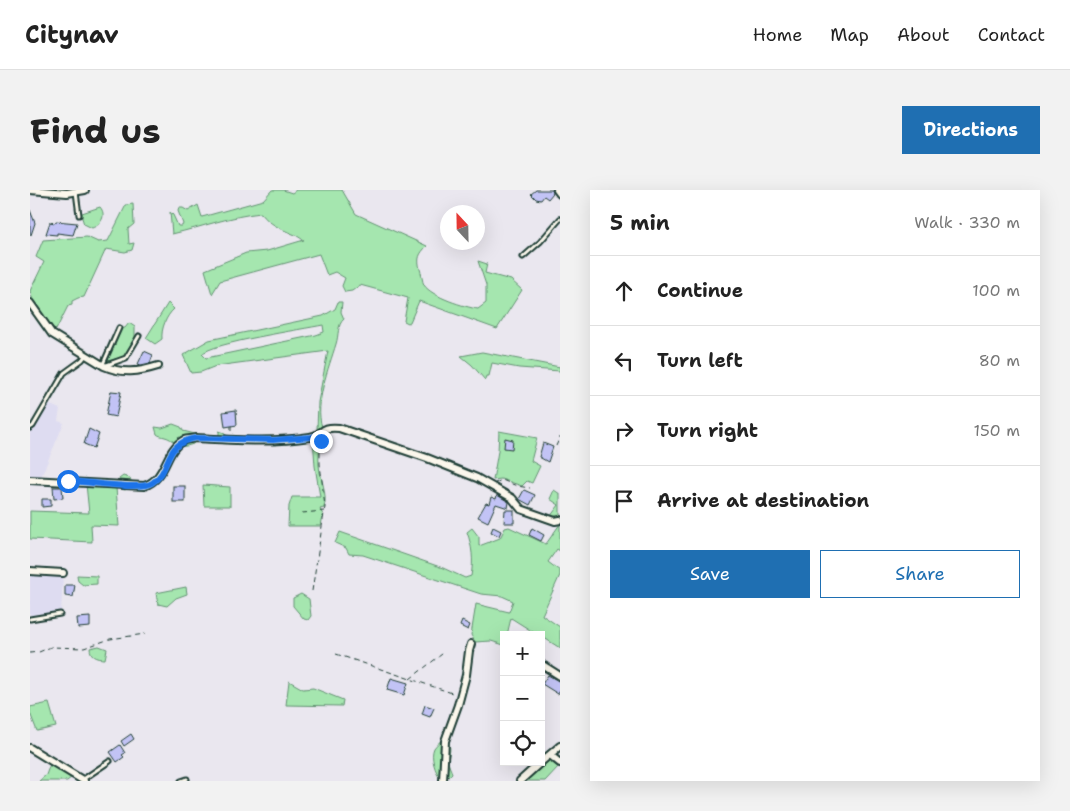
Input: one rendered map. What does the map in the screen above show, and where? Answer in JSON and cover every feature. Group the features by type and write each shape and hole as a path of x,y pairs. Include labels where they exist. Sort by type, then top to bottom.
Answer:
{"street":[{"path":"30,190 67,193 85,190"},
{"path":"556,190 560,194"},
{"path":"30,303 52,334 103,366 125,372 158,366"},
{"path":"30,480 144,486 157,479 176,446 184,440 196,438 273,440 312,437 319,434 323,429 330,427 339,428 427,458 477,478 512,498 521,508 555,522 560,520"},
{"path":"30,571 63,573"},
{"path":"443,781 445,742 466,675 471,644"},
{"path":"545,667 560,676"},
{"path":"545,759 560,746"},
{"path":"30,748 83,780"},
{"path":"550,755 560,763"},
{"path":"520,781 537,766"}],"lane":[{"path":"76,192 79,215"},
{"path":"523,257 540,242 560,219"},
{"path":"103,366 119,328"},
{"path":"103,366 126,358 139,336"},
{"path":"30,428 33,426 64,372 82,360 86,355"},
{"path":"30,619 60,614"},
{"path":"83,780 110,761"},
{"path":"181,781 187,779"}],"path":[{"path":"231,426 232,432 237,435"},
{"path":"312,591 325,511 319,434"},
{"path":"556,446 560,437"},
{"path":"492,487 496,482 502,480 517,486 530,488"},
{"path":"302,513 325,511"},
{"path":"30,653 39,652 51,647 84,648 110,639 145,634"},
{"path":"336,654 460,697"},
{"path":"410,679 442,654"}],"shaded area":[{"path":"48,404 60,409 58,421 64,423 41,477 30,476 30,429 36,424"},
{"path":"30,572 63,574 61,613 30,617"}],"green space":[{"path":"272,190 283,190 292,193 296,190 342,190 356,214 427,246 420,254 419,259 423,283 434,294 449,301 478,309 486,303 486,285 478,261 487,264 485,273 511,280 522,290 497,329 419,301 408,323 404,321 408,298 360,285 352,291 345,292 342,286 345,278 335,272 327,275 319,254 220,281 212,294 205,270 246,253 267,251 304,240 276,226 261,213 228,219 172,234 170,212 178,226 182,226 179,208 188,211 198,205 202,217 263,200"},
{"path":"133,204 134,224 128,229 129,244 134,243 132,250 125,252 106,249 84,297 72,301 72,305 68,306 56,330 40,312 30,291 44,262 36,257 43,240 87,237 98,242 108,241 126,205"},
{"path":"100,207 103,216 100,222 92,228 84,224 82,213"},
{"path":"338,302 342,302 341,312 344,319 339,327 336,344 323,385 320,408 322,427 317,430 318,402 328,351 216,366 201,372 191,373 183,355 209,340 323,316 335,309","holes":["323,325 324,332 206,358 202,354 222,345"]},
{"path":"168,303 174,309 165,323 162,339 155,344 146,338"},
{"path":"129,323 135,327 135,339 123,357 107,361 120,328 125,328"},
{"path":"482,352 560,367 560,371 519,368 492,363 489,376 486,376 485,380 461,356"},
{"path":"173,424 181,427 183,431 195,434 196,437 219,436 219,431 225,433 227,437 212,443 196,440 193,444 179,446 169,438 158,435 155,427 162,428"},
{"path":"499,431 537,438 531,461 540,466 532,483 527,481 522,486 501,479 493,480"},
{"path":"319,437 319,465 325,497 324,508 320,509 323,515 321,526 288,526 289,506 292,497 320,497 313,438"},
{"path":"123,476 130,478 133,486 125,490 116,488 119,526 91,525 92,542 30,539 30,511 89,513 86,484 115,482"},
{"path":"203,485 230,487 230,506 204,506"},
{"path":"554,490 560,494 560,519 550,517 559,505 550,499"},
{"path":"560,524 560,551 557,549 548,562 560,571 560,575 542,615 560,627 560,648 545,639 545,631 532,631 511,618 508,631 500,631 500,644 491,641 475,642 471,635 476,604 509,612 513,601 502,596 481,594 363,555 349,554 346,548 335,543 340,532 443,568 465,578 471,576 472,570 472,553 467,532 472,528 479,537 479,546 500,538 505,528 509,527 546,544"},
{"path":"77,575 97,576 97,584 83,585 78,581"},
{"path":"186,587 187,594 176,598 167,606 158,604 156,593"},
{"path":"301,594 309,599 311,616 308,620 304,619 293,606 293,598"},
{"path":"99,646 107,649 105,659 97,658 91,653 90,648"},
{"path":"289,681 303,689 313,688 343,700 342,706 286,705"},
{"path":"49,703 56,727 37,731 30,713 30,707"},
{"path":"442,739 446,741 450,749 448,761 452,773 447,778 439,776 433,760 434,748"},
{"path":"548,758 553,759 559,766 545,781 522,781 539,766 545,766 545,761"},
{"path":"50,764 72,777 67,781 39,781 46,775"}],"building":[{"path":"536,190 552,190 553,193 548,199 544,196 541,200 536,199 531,194"},
{"path":"30,210 35,223 31,235 30,235"},
{"path":"56,221 77,223 73,235 46,234 50,222 55,223"},
{"path":"144,351 153,355 150,363 138,364"},
{"path":"111,391 121,392 116,417 106,415"},
{"path":"236,410 237,425 225,427 223,412"},
{"path":"89,429 99,434 94,448 84,444"},
{"path":"505,438 513,440 512,449 504,448"},
{"path":"543,443 553,447 548,462 539,457"},
{"path":"173,486 185,486 185,502 173,502"},
{"path":"53,487 62,487 63,498 54,499"},
{"path":"524,490 535,495 530,505 519,499"},
{"path":"497,495 509,502 508,508 496,504 488,522 478,517 486,503 489,504 491,497 496,499"},
{"path":"42,499 51,499 51,506 42,507"},
{"path":"505,510 514,510 514,523 504,523"},
{"path":"493,527 501,531 499,536 491,532"},
{"path":"532,528 544,535 541,541 529,535"},
{"path":"65,585 75,585 73,597 65,596"},
{"path":"90,617 90,627 78,628 77,618"},
{"path":"462,621 470,625 468,630 460,626"},
{"path":"548,675 560,682 558,694 545,686 545,680"},
{"path":"391,678 408,683 404,695 387,690"},
{"path":"425,705 434,708 430,717 422,714"},
{"path":"131,734 134,739 124,746 121,741"},
{"path":"120,745 125,753 122,755 124,757 117,762 110,752"}],"route":[{"path":"68,481 144,486 157,479 176,446 184,440 196,438 273,440 312,437 319,434 321,441"}]}
